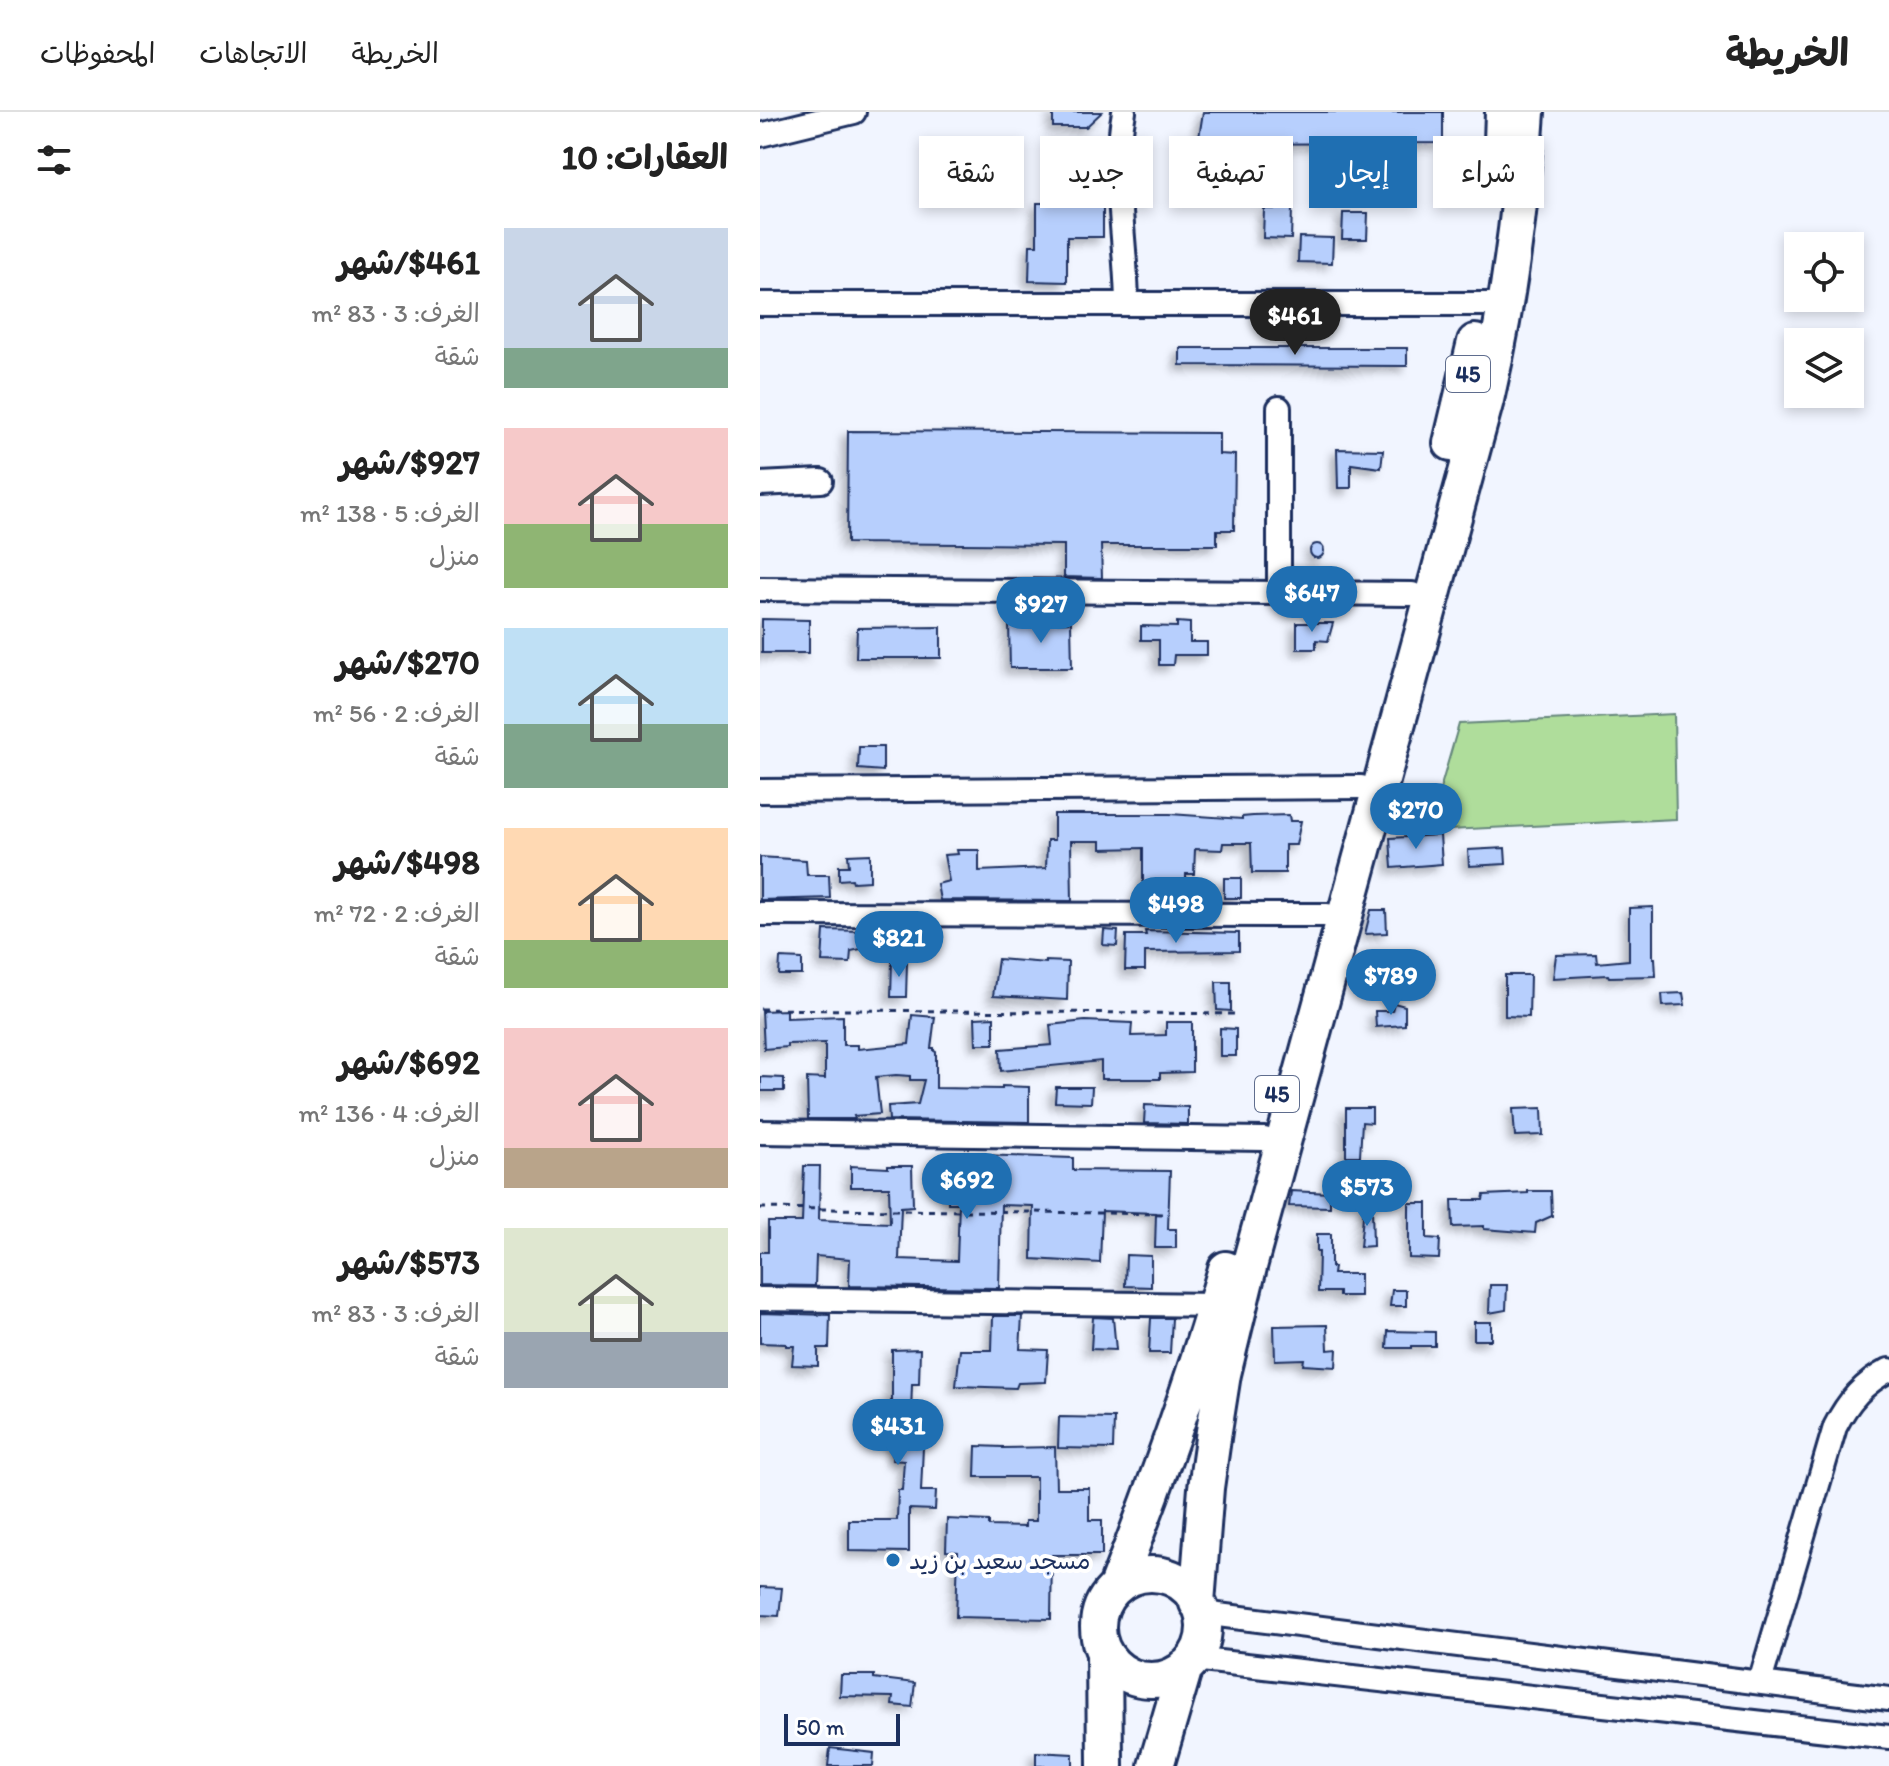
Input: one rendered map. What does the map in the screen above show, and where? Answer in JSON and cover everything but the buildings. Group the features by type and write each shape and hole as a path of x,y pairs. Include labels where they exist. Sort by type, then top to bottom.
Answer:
{"highway":[{"path":"1495,112 1499,136"},
{"name":"45","path":"1502,136 1503,112"},
{"name":"45","path":"1116,1587 1152,1494 1215,1305 1327,915 1462,401 1495,304 1519,216 1527,112"},
{"name":"45","path":"1200,1608 1202,1531 1214,1431 1236,1318 1475,446 1497,355 1493,256 1497,208"},
{"path":"1156,1766 1189,1663 1203,1637 1204,1625 1200,1608 1191,1593 1172,1579 1161,1575 1137,1576 1116,1587 1102,1606 1099,1617 1100,1641 1111,1662 1119,1670 1141,1679 1164,1678 1189,1663"},
{"path":"1104,1652 1105,1766"}],"street":[{"path":"760,135 854,112"},
{"path":"1124,112 1118,159 1127,303"},
{"path":"760,304 1495,304"},
{"path":"1279,408 1279,592"},
{"path":"760,484 821,481"},
{"path":"760,589 1412,594"},
{"path":"760,791 1361,787"},
{"path":"760,914 1327,915"},
{"path":"760,1132 1264,1139"},
{"path":"760,1299 1215,1305"},
{"path":"1760,1682 1835,1427 1851,1400 1874,1378 1889,1370"},
{"path":"1200,1608 1889,1699"},
{"path":"1189,1663 1889,1737"},
{"path":"1817,1728 1822,1690"}],"path":[{"path":"760,1009 1238,1014"},
{"path":"760,1208 1168,1214"}],"green space":[{"path":"1674,714 1676,819 1428,831 1459,724"}],"place":[{"name":"مسجد سعيد بن زيد","path":"893,1560"}]}
